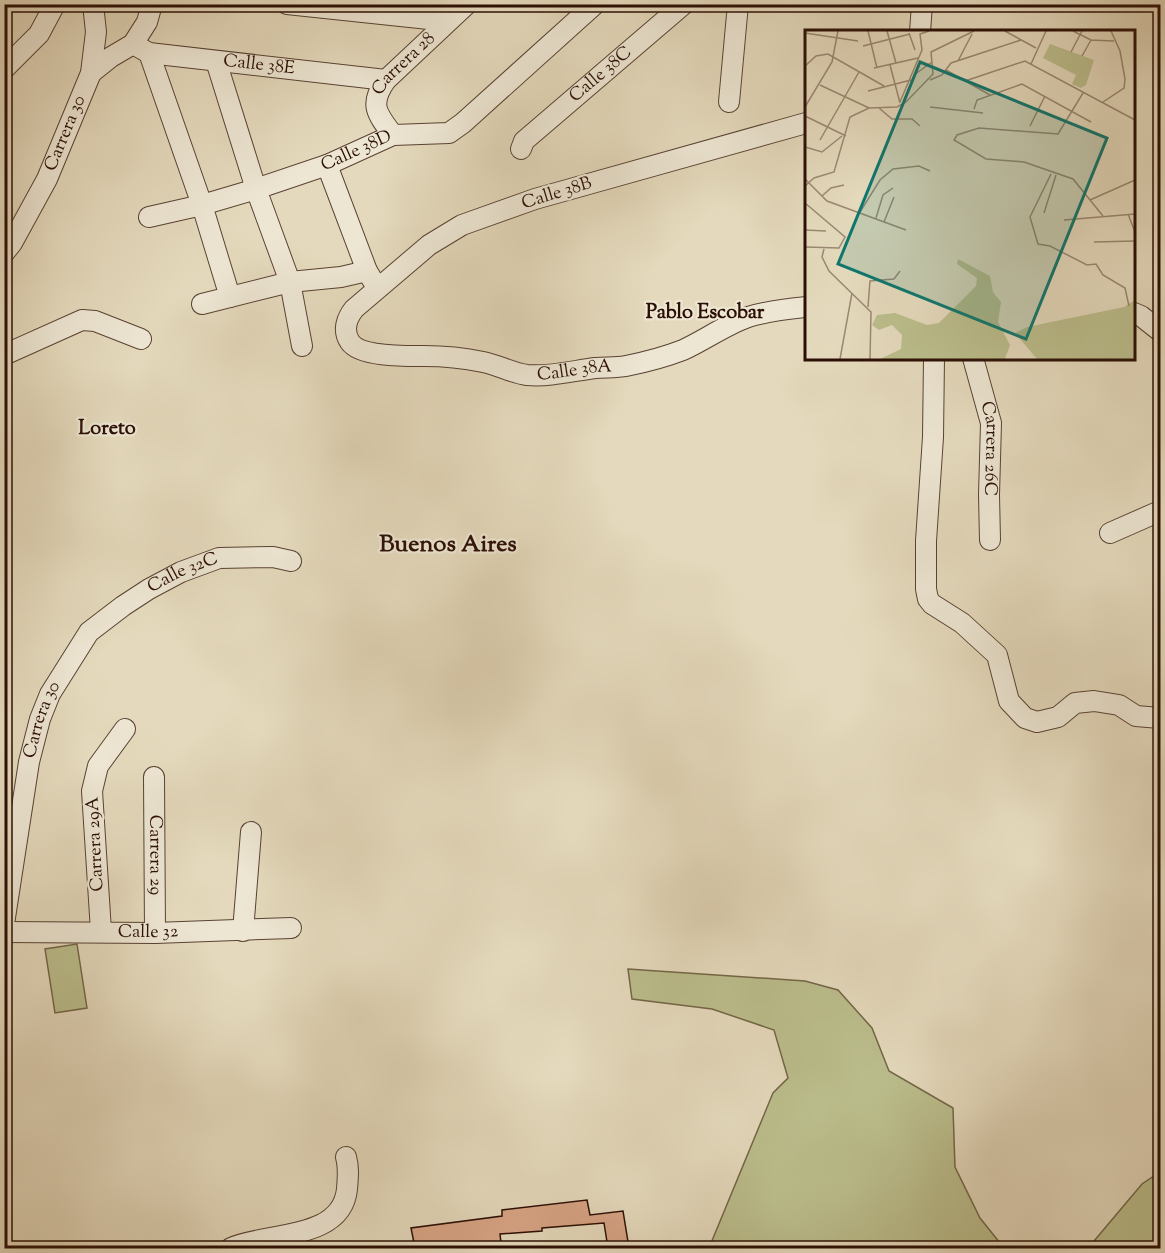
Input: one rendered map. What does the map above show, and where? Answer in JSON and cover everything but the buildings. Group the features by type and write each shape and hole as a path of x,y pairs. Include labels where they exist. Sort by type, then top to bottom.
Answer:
{"street":[{"path":"4,69 39,34 55,4"},
{"name":"Carrera 30","path":"4,252 12,243 46,179 91,74 96,32 93,4"},
{"path":"91,74 135,49 152,4"},
{"path":"287,4 448,21"},
{"name":"Carrera 28","path":"393,135 381,120 375,106 376,93 386,80 467,4"},
{"name":"Calle 38D","path":"148,217 202,205 256,189 327,165 393,135 449,133 595,4"},
{"name":"Calle 38C","path":"521,148 524,141 684,4"},
{"path":"729,102 738,4"},
{"path":"920,30 922,4"},
{"name":"Calle 38E","path":"96,32 98,40 103,45 216,61 386,80"},
{"path":"135,49 202,205 230,297"},
{"path":"216,61 256,189 290,282 302,346"},
{"name":"Calle 38B","path":"346,330 346,319 354,309 429,245 462,225 535,199 805,124"},
{"path":"327,165 367,271 377,289"},
{"path":"202,304 290,282 341,277 367,271"},
{"name":"Calle 38A","path":"346,330 350,342 360,349 373,352 395,356 447,357 485,362 526,375 563,374 624,367 661,358 685,349 750,316 805,307"},
{"path":"1135,313 1161,331"},
{"path":"4,355 82,320 95,321 141,339"},
{"path":"934,360 933,437 926,541 928,599 932,604 962,622 997,655 1009,701 1025,718 1037,722 1058,717 1075,704 1094,701 1119,705 1136,716 1161,718"},
{"name":"Carrera 26C","path":"974,360 992,423 990,540"},
{"path":"1110,533 1161,511"},
{"name":"Calle 32C","path":"89,632 148,589 181,572 219,558 273,557 291,561"},
{"name":"Carrera 30","path":"4,924 29,762 40,719 50,694 89,632"},
{"name":"Carrera 29A","path":"101,931 93,791 98,766 125,729"},
{"name":"Carrera 29","path":"154,777 155,933"},
{"path":"243,931 251,832"},
{"name":"Calle 32","path":"4,932 155,933 291,928"},
{"path":"231,1248 307,1231 333,1217 347,1194 349,1168 346,1157"}],"green space":[{"path":"77,944 87,1008 55,1013 45,949"},
{"path":"628,969 805,981 838,990 872,1028 889,1071 953,1108 955,1167 980,1218 1004,1248 709,1248 773,1093 788,1078 774,1030 712,1009 632,999"},
{"path":"1160,1172 1160,1248 1108,1248 1094,1241 1142,1184"}],"district":[{"name":"Pablo Escobar","path":"705,313"},
{"name":"Loreto","path":"107,429"},
{"name":"Buenos Aires","path":"448,545"}]}
